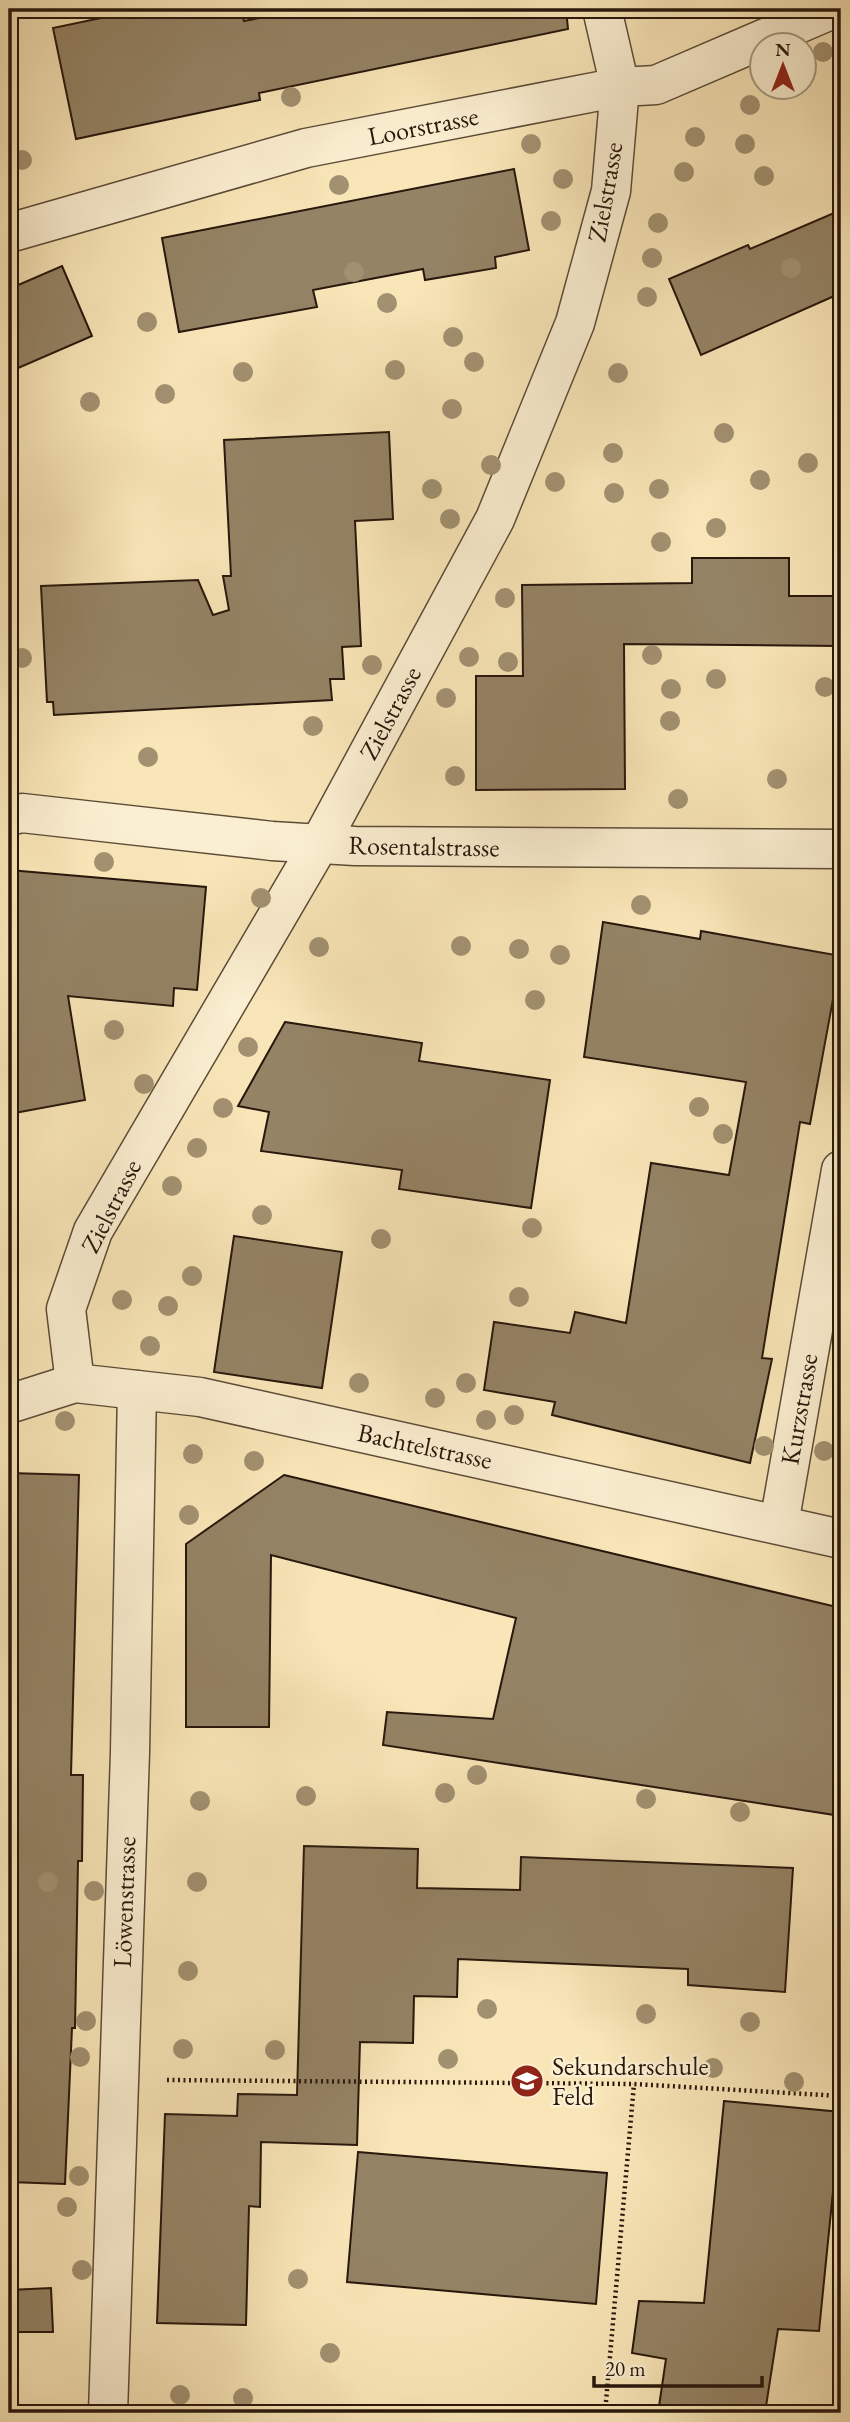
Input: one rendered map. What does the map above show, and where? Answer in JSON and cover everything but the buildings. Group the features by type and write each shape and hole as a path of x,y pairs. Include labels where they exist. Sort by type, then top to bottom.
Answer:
{"street":[{"name":"Zielstrasse","path":"75,1383 66,1309 93,1231 320,843 495,519 575,323 611,191 620,87 602,9"},
{"name":"Loorstrasse","path":"9,233 306,148 620,87 656,85 833,9"},
{"name":"Rosentalstrasse","path":"9,816 22,813 272,841 377,847 841,849"},
{"name":"Kurzstrasse","path":"779,1524 841,1170"},
{"name":"Bachtelstrasse","path":"9,1404 75,1383 200,1397 841,1539"},
{"name":"Löwenstrasse","path":"108,2413 130,1752 136,1390"}],"path":[{"path":"118,2079 308,2084 634,2084 841,2096"},
{"path":"605,2413 634,2084"},
{"path":"827,2413 841,2397"}],"place":[{"name":"Sekundarschule Feld","path":"527,2081"}]}
